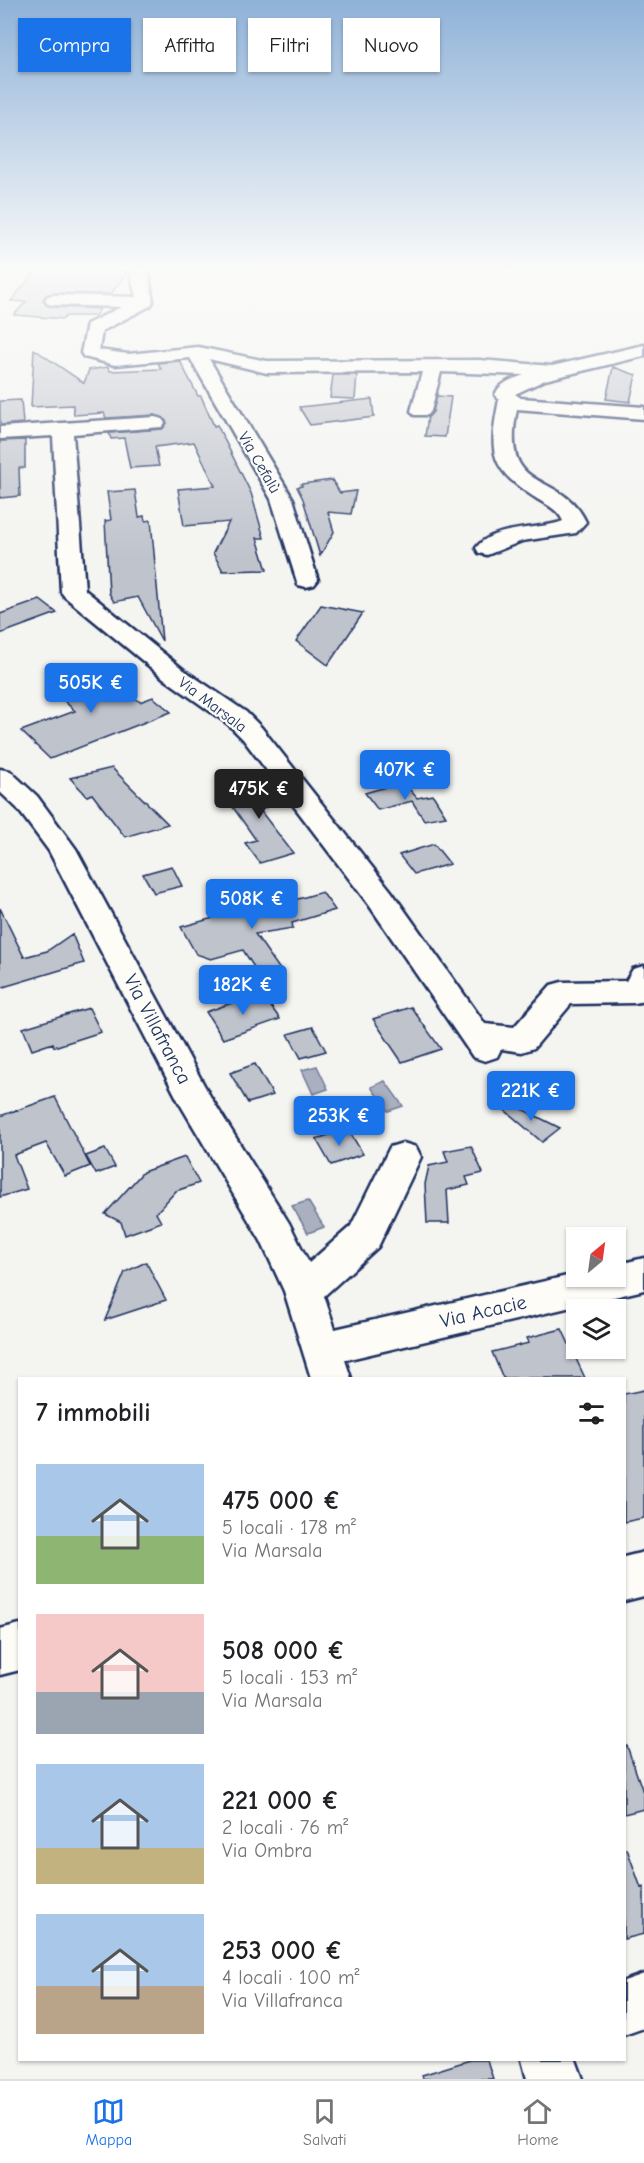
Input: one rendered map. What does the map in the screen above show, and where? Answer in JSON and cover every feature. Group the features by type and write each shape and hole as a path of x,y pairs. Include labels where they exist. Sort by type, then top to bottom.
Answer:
{"street":[{"name":"Via Cefalù","path":"204,365 282,499 306,580"},
{"path":"252,365 267,367 479,366 550,371 585,365"},
{"path":"421,411 432,366"},
{"path":"550,371 506,391 505,395 518,403 644,413"},
{"path":"487,548 517,535 568,528 575,522 574,514 567,508 543,495 512,471 503,451 509,399"},
{"path":"0,433 155,423"},
{"name":"Via Marsala","path":"63,429 73,592 175,675 237,718 252,733 380,898 479,1041 522,1040 562,993 635,992 644,976"},
{"name":"Via Villafranca","path":"0,777 27,802 62,849 197,1104 276,1234 303,1291 326,1364"},
{"path":"303,1291 365,1236 403,1157"},
{"name":"Via Acacie","path":"326,1364 644,1274"},
{"path":"626,1579 644,1574"},
{"path":"0,1652 18,1648"},
{"path":"626,2007 644,2001"},
{"path":"549,2061 555,2079"}],"water":[{"path":"317,1066 328,1089 313,1094 302,1070"},
{"path":"385,1081 403,1106 388,1111 371,1087"},
{"path":"308,1201 324,1227 308,1233 292,1206"}],"building":[{"path":"33,365 58,365 84,383 89,370 108,367 110,371 161,369 159,365 182,365 198,396 201,396 214,426 217,425 251,493 264,538 257,538 267,570 223,571 213,553 229,522 184,526 178,489 215,486 194,442 155,447 159,466 130,468 124,438 111,439 109,433 162,429 167,423 164,418 155,415 106,418 104,413 74,415 73,405 31,407"},
{"path":"613,367 636,375 630,402 606,399"},
{"path":"333,375 357,375 355,399 330,398"},
{"path":"437,396 451,397 445,437 425,436 428,417 433,412"},
{"path":"372,399 374,417 310,425 299,407"},
{"path":"21,400 23,423 0,425 0,401"},
{"path":"25,440 25,468 19,468 20,496 0,498 0,441"},
{"path":"332,480 340,493 356,491 351,514 328,512 334,532 320,556 303,499 297,487 302,486 301,484"},
{"path":"135,490 139,517 144,516 145,521 151,520 162,641 138,597 114,602 109,593 105,521 111,520 107,492"},
{"path":"40,600 57,613 0,634 0,614"},
{"path":"321,605 363,613 328,665 296,641"},
{"path":"86,672 91,677 103,672 140,702 153,697 171,712 50,759 21,731 75,711 48,686"},
{"path":"112,768 168,824 125,837 92,794 87,796 70,778"},
{"path":"264,779 281,803 259,809 293,853 260,863 245,843 256,840 223,793"},
{"path":"403,782 417,798 433,795 446,816 424,820 412,801 378,810 365,793"},
{"path":"434,844 450,864 414,874 399,855"},
{"path":"172,866 182,886 154,893 143,874"},
{"path":"322,892 335,910 292,923 293,928 255,934 281,971 261,978 243,950 211,959 196,954 181,927 249,908"},
{"path":"0,908 24,957 47,951 72,934 84,963 0,988"},
{"path":"261,993 280,1019 223,1039 206,1012"},
{"path":"411,1007 441,1049 402,1062 373,1019"},
{"path":"89,1008 101,1032 54,1047 53,1043 32,1050 23,1028"},
{"path":"313,1027 326,1051 301,1058 288,1034"},
{"path":"255,1064 273,1095 248,1103 230,1073"},
{"path":"55,1097 90,1166 65,1176 46,1143 14,1155 27,1189 0,1197 0,1116"},
{"path":"504,1100 560,1128 542,1142 500,1106"},
{"path":"348,1129 363,1154 331,1165 316,1139"},
{"path":"471,1146 483,1173 466,1177 469,1185 447,1190 449,1223 427,1223 425,1184 429,1166 448,1162 444,1151"},
{"path":"105,1149 115,1167 96,1174 86,1156"},
{"path":"185,1157 199,1183 176,1191 156,1213 161,1222 125,1235 121,1222 105,1214 143,1172"},
{"path":"146,1262 166,1300 105,1320 125,1272"},
{"path":"562,1329 566,1338 566,1359 576,1359 585,1377 503,1377 492,1352 529,1343 527,1338"},
{"path":"644,1390 644,1518 626,1522 626,1394"},
{"path":"626,1746 644,1795 644,1809 626,1814"},
{"path":"626,1849 641,1888 644,1887 644,1934 626,1938"},
{"path":"467,2061 487,2061 493,2079 423,2079 422,2075"}]}
